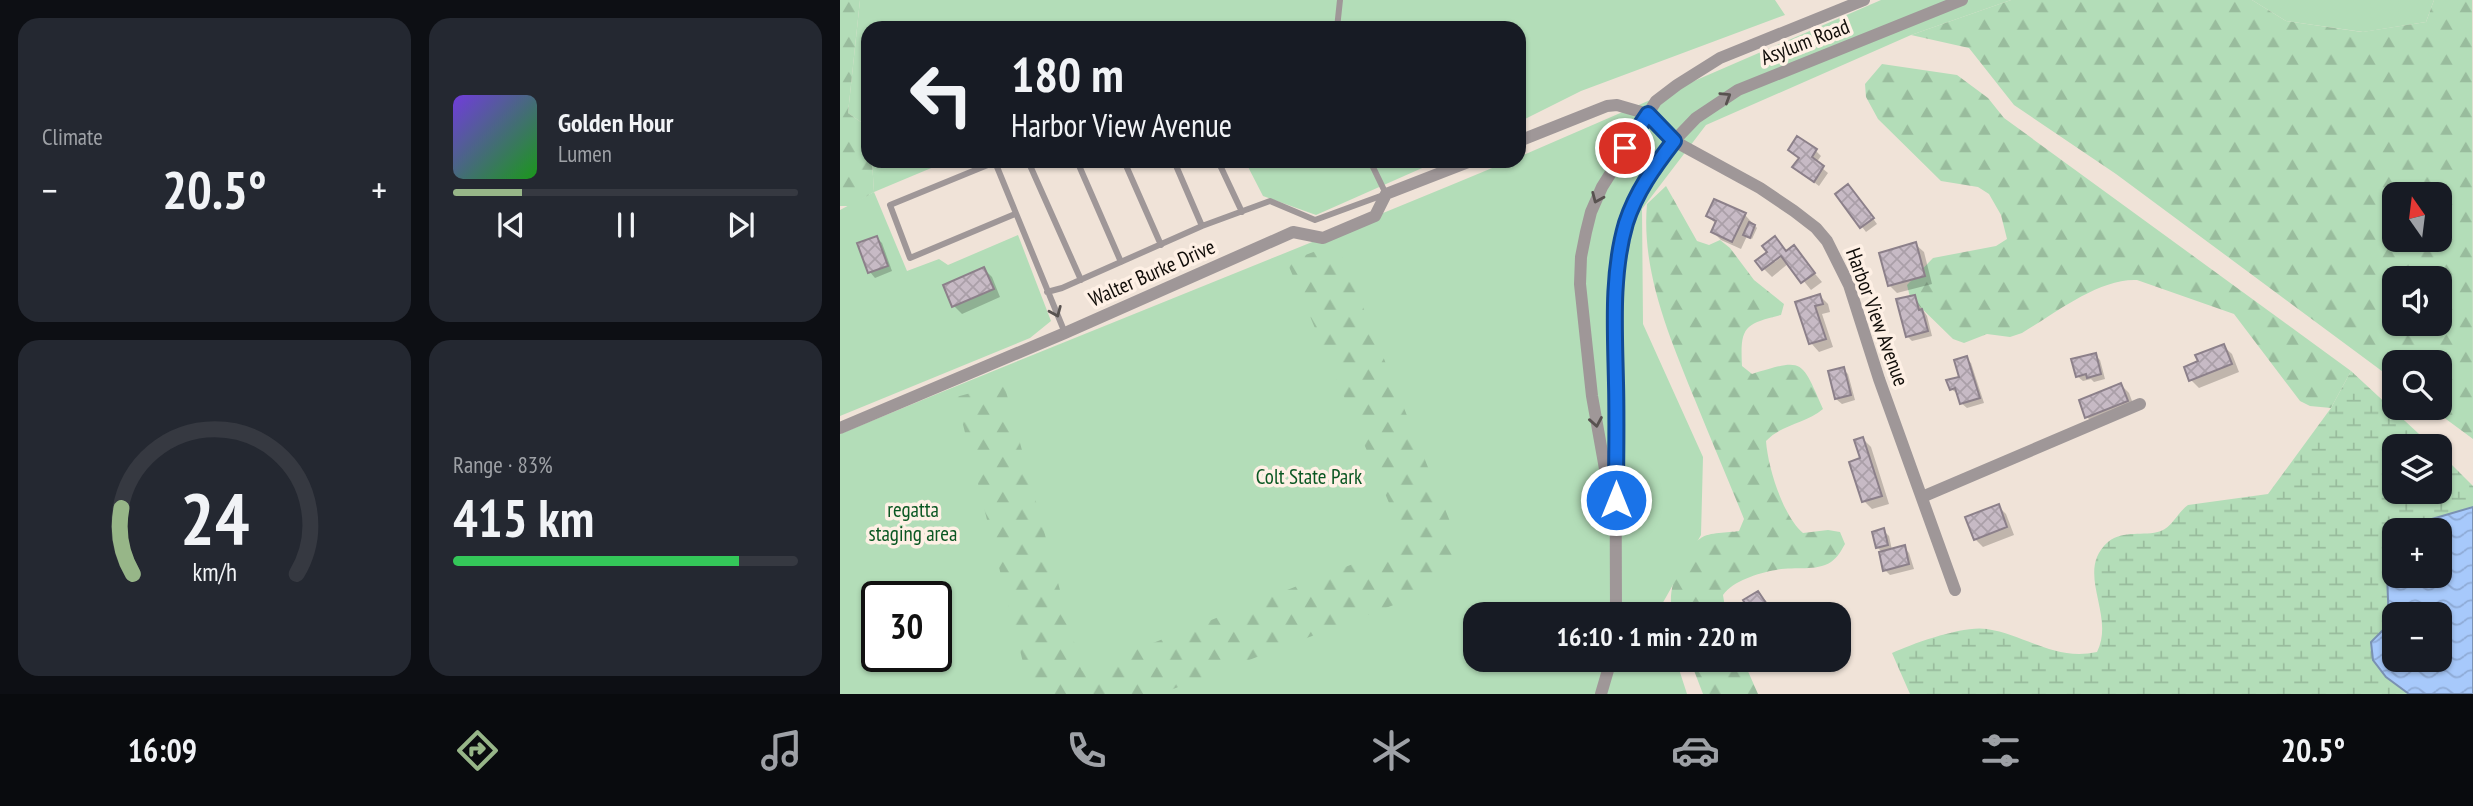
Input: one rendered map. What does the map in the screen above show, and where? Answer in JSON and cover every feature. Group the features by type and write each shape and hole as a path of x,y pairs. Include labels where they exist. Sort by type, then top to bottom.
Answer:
{"street":[{"name":"Asylum Road","path":"1648,114 1656,101 1720,58 1864,0"},
{"name":"Asylum Road","path":"1674,141 1702,112 1738,90 1962,0"},
{"path":"1526,138 1607,106 1617,105 1648,114 1602,187 1591,212 1581,257 1580,284 1587,359 1613,515 1616,549"},
{"name":"Harbor View Avenue","path":"1648,114 1674,141 1772,195 1816,228 1827,241 1849,285 1879,379 1955,590"},
{"path":"1616,602 1615,331 1619,265 1626,224 1635,200 1674,141"},
{"path":"1386,194 1453,168"},
{"name":"Walter Burke Drive","path":"840,428 1065,333 1293,232 1323,237 1375,216 1386,194"},
{"path":"1922,497 2140,404"},
{"path":"1601,694 1607,672"}],"lane":[{"path":"1338,21 1340,0"},
{"path":"979,168 890,205 910,258 1015,214"},
{"path":"999,168 1065,333"},
{"path":"1031,168 1081,280"},
{"path":"1080,168 1121,262"},
{"path":"1127,168 1161,245"},
{"path":"1177,168 1202,226"},
{"path":"1221,168 1242,212"},
{"path":"1047,292 1081,280 1202,226 1269,201 1315,220 1386,194 1373,168"}],"green space":[{"path":"840,0 860,0 848,113 861,122 861,168 872,168 874,192 850,206 840,206"},
{"path":"860,0 1775,0 1785,15 1581,91 1526,118 1526,21 861,21 861,122 848,113"},
{"name":"Colt State Park","path":"1881,0 2011,0 1911,35 1706,125 1642,209 1643,324 1703,457 1701,535 1663,602 1463,602 1463,672 1680,672 1687,694 840,694 840,434 1492,168 1526,168 1526,154"},
{"path":"2011,0 2252,0 2286,21 2362,32 2426,22 2434,0 2472,0 2473,439 2447,420 2452,420 2452,350 2382,350 2382,371 2116,174 2014,105 1969,48 1911,35"},
{"path":"2252,0 2434,0 2426,22 2363,32 2286,21"},
{"path":"1882,64 1957,75 1988,98 2004,118 2351,371 2331,408 2310,406 2300,401 2234,314 2137,280 2122,281 2092,291 2022,333 2010,337 1987,334 1964,343 1953,339 1910,297 1907,285 1933,258 1996,246 2007,239 2001,215 1989,194 1978,187 1941,181 1878,119 1866,97 1865,84"},
{"path":"872,168 931,168 874,192"},
{"path":"1249,168 1422,168 1316,215 1263,196"},
{"path":"1666,186 1697,241 1709,245 1720,240 1730,248 1754,280 1784,304 1781,315 1759,321 1747,329 1742,343 1742,366 1752,374 1782,366 1799,367 1810,380 1823,409 1779,431 1766,441 1778,491 1796,525 1803,533 1828,530 1840,532 1845,544 1836,558 1825,565 1769,571 1739,582 1723,595 1724,602 1671,602 1676,573 1694,544 1709,535 1739,531 1744,519 1676,353 1659,304 1648,255 1647,204"},
{"path":"874,192 907,271 939,259 948,265 1018,235 1051,321 1030,338 840,416 840,210"},
{"path":"1337,243 1464,556 1412,598 1160,694 1031,694 956,397 1004,384 1082,671 1406,543 1287,262"},
{"path":"2351,371 2382,400 2382,420 2404,420 2419,434 2382,434 2382,504 2452,504 2452,465 2473,486 2473,507 2435,518 2382,518 2382,588 2388,588 2388,602 2382,602 2382,631 2371,642 2382,672 2409,694 1910,694 1892,653 1953,632 1987,629 2067,653 2097,652 2102,638 2102,623 2095,566 2099,554 2108,542 2127,534 2161,531 2188,505 2268,494 2331,408"},
{"path":"1695,672 1748,672 1758,694 1703,694"}],"water":[{"path":"2473,507 2473,694 2409,694 2386,677 2382,672 2452,672 2452,602 2388,602 2388,588 2452,588 2452,518 2435,518"},
{"path":"2382,631 2382,672 2373,660 2371,642"}],"building":[{"path":"1797,136 1817,149 1812,157 1824,166 1814,182 1792,167 1799,158 1788,150"},
{"path":"1848,184 1874,218 1860,228 1835,194"},
{"path":"1714,199 1746,213 1732,242 1711,232 1716,221 1706,216"},
{"path":"1749,222 1755,225 1750,238 1743,235"},
{"path":"877,236 888,266 868,273 857,243"},
{"path":"1775,236 1786,251 1794,245 1815,273 1801,283 1781,256 1762,270 1755,261 1767,252 1762,246"},
{"path":"1916,242 1925,276 1888,286 1879,253"},
{"path":"984,267 994,289 952,307 943,285"},
{"path":"1820,294 1823,304 1815,306 1826,339 1809,344 1795,302"},
{"path":"1915,295 1928,331 1906,337 1896,299"},
{"path":"2224,344 2232,364 2189,381 2184,367 2198,361 2195,355"},
{"path":"2096,353 2101,374 2087,378 2086,374 2076,377 2071,359"},
{"path":"1967,356 1980,398 1960,404 1955,388 1950,390 1946,380 1959,377 1954,360"},
{"path":"1844,367 1851,395 1835,399 1828,371"},
{"path":"2121,383 2128,401 2085,418 2079,400"},
{"path":"1863,437 1882,496 1862,502 1849,462 1860,458 1854,440"},
{"path":"1999,504 2007,527 1974,540 1965,517"},
{"path":"1884,528 1888,545 1876,548 1872,532"},
{"path":"1905,545 1909,564 1883,571 1879,552"},
{"path":"1758,591 1765,602 1744,602 1743,600"}],"route":[{"path":"1616,500 1615,296 1619,265 1626,224 1635,200 1646,179 1674,141 1648,114 1625,148"}],"park label":[{"name":"regatta staging area","path":"913,522"}]}
